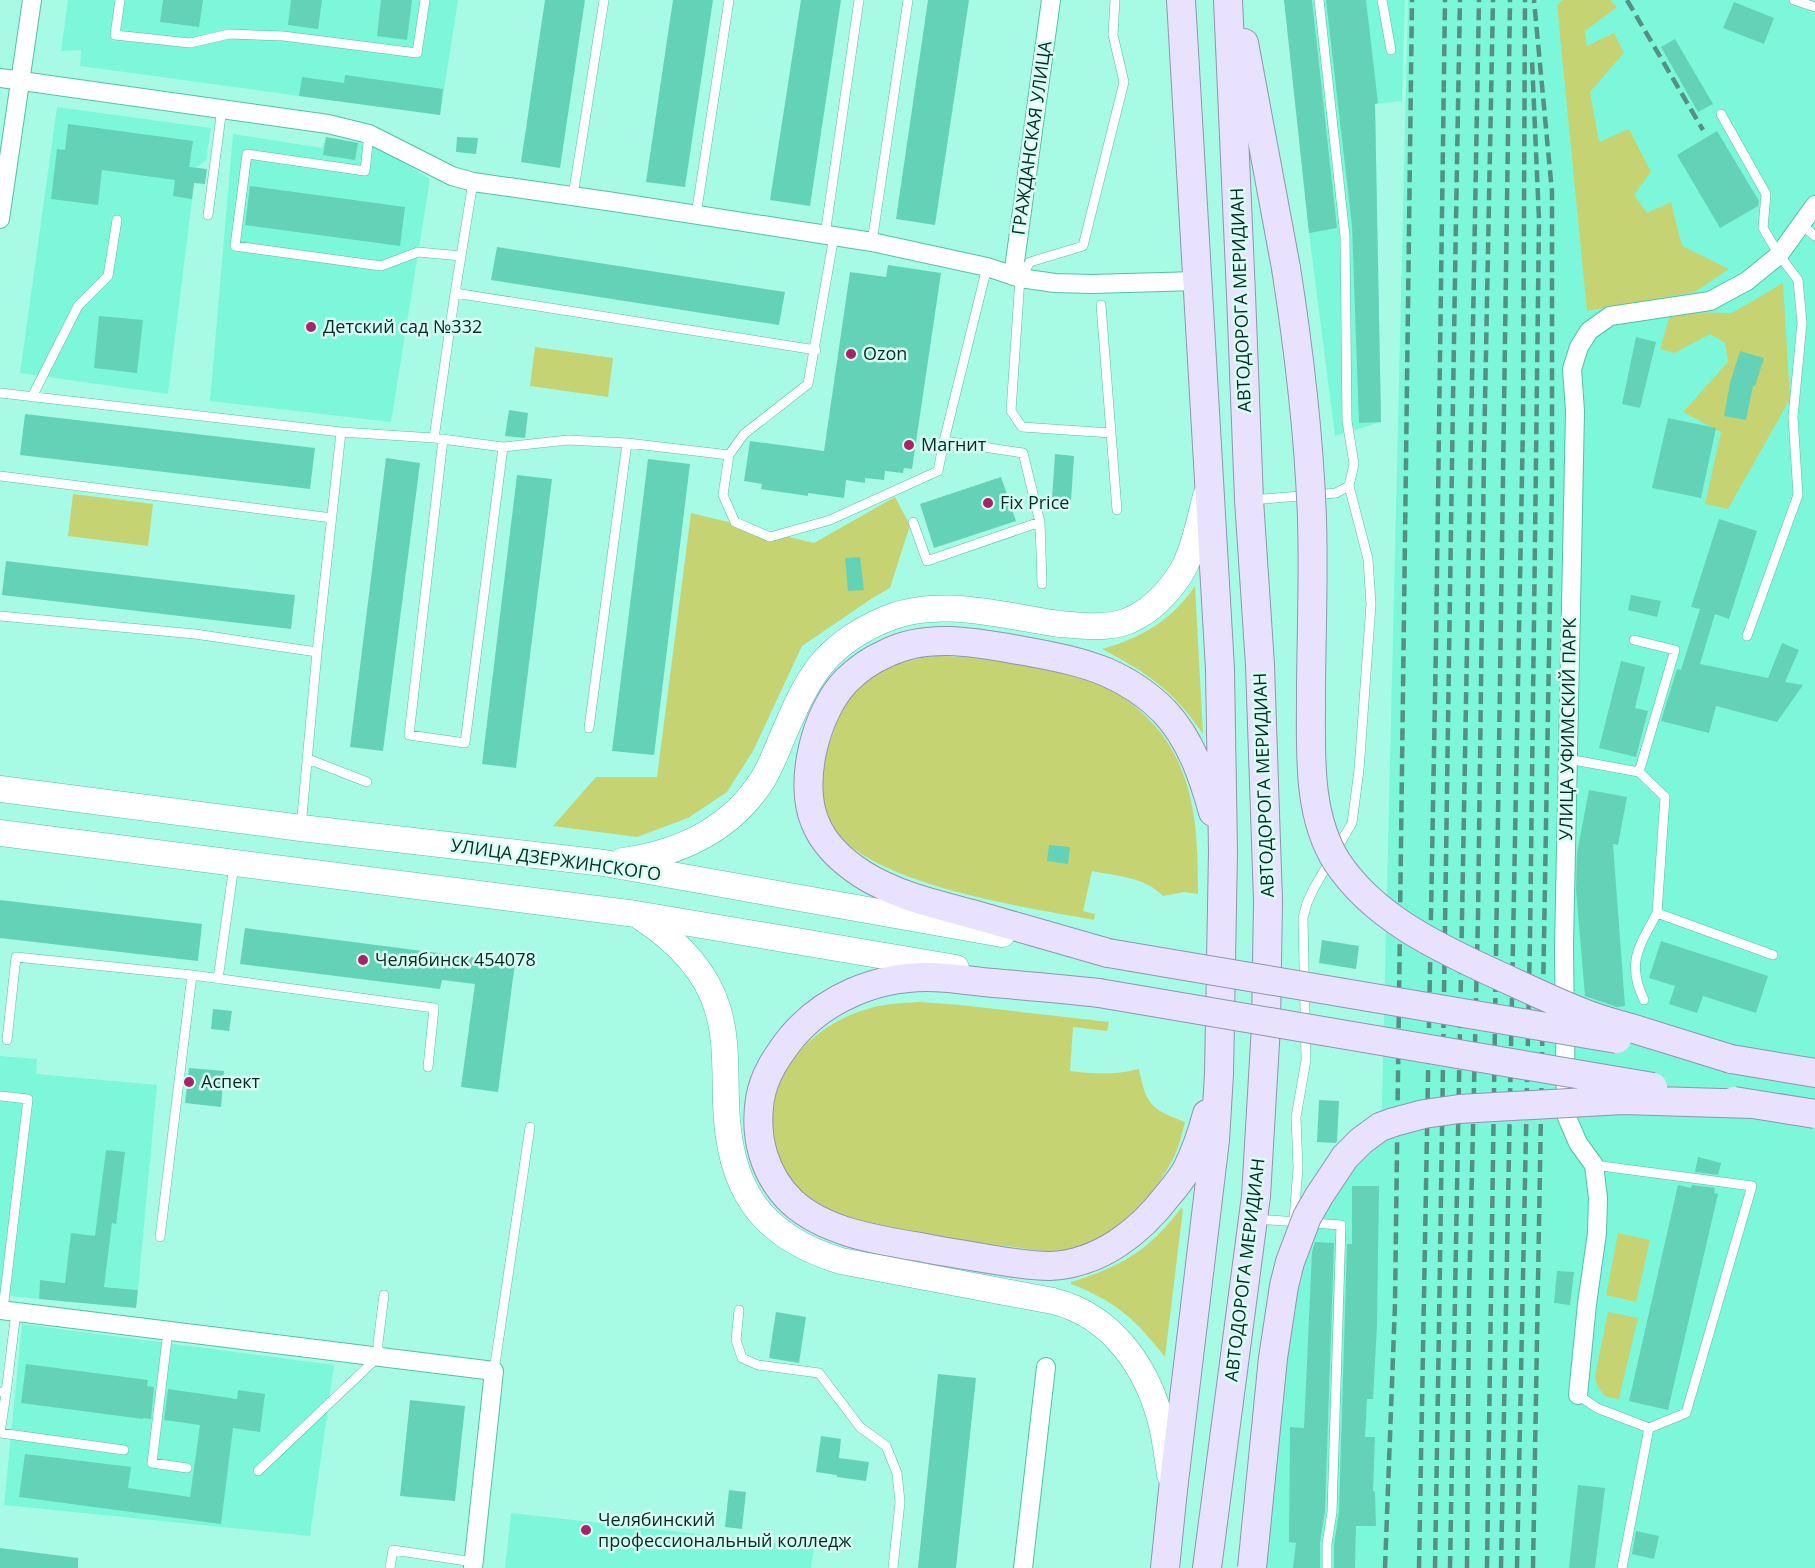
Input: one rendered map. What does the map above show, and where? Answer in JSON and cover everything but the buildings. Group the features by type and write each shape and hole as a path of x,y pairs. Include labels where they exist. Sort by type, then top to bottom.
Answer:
{"main road":[{"path":"1165,1568 1215,1140 1219,1074 1223,851 1220,669 1181,0"},
{"name":"АВТОДОРОГА МЕРИДИАН","path":"1207,1568 1254,1219 1261,1140 1268,901 1260,665 1249,501 1228,0"},
{"path":"1237,0 1286,268 1298,353 1312,522 1311,744 1314,790 1318,817 1333,855 1351,880 1385,913 1449,952 1582,1013 1731,1059"},
{"path":"604,863 669,852 707,834 731,816 764,778 801,694 813,673 844,641 863,629 908,612 932,609 957,609 1091,626 1126,622 1147,611 1172,586 1187,561 1209,484"},
{"path":"1223,851 1203,778 1186,740 1148,696 1105,672 1079,663 960,641 933,641 907,645 864,665 845,682 832,701 813,747 808,791 814,822 824,841 862,874 884,887 920,900 1108,952 1815,1073"},
{"name":"УЛИЦА ДЗЕРЖИНСКОГО","path":"0,789 301,828 604,863 1108,952"},
{"path":"0,834 636,914 1815,1114"},
{"path":"636,914 657,928 680,949 695,967 715,1000 722,1028 731,1149 744,1189 754,1207 763,1217 788,1238 820,1254 841,1261 1053,1301 1088,1314 1114,1336 1141,1370 1163,1428 1173,1490"},
{"path":"1099,993 927,977 887,981 867,986 841,998 819,1011 799,1029 772,1065 765,1079 759,1111 759,1132 765,1162 771,1174 778,1186 793,1202 814,1218 859,1234 924,1248 1027,1265 1052,1266 1073,1262 1096,1255 1119,1244 1155,1212 1171,1192 1185,1172 1204,1125 1219,1074"},
{"path":"1252,1568 1273,1358 1290,1262 1307,1218 1319,1196 1345,1157 1361,1141 1380,1127 1394,1122 1459,1108 1623,1100 1753,1104"}],"street":[{"path":"0,219 32,0"},
{"name":"ГРАЖДАНСКАЯ УЛИЦА","path":"1017,277 1051,0"},
{"path":"0,78 328,124 369,134 452,176 473,182 872,242 987,267 1017,277 1055,283 1092,284 1197,281"},
{"name":"УЛИЦА УФИМСКИЙ ПАРК","path":"1578,1395 1597,1233 1598,1198 1594,1165 1578,1143 1566,1115 1564,947 1575,411 1572,369 1579,346 1589,331 1610,316 1710,301 1747,281 1808,230 1815,205"},
{"path":"6,1311 494,1371 473,1565"},
{"path":"1023,1568 1046,1367"}],"lane":[{"path":"120,0 115,35 190,43 229,34 283,36 417,53 425,0"},
{"path":"573,196 604,0"},
{"path":"696,215 729,0"},
{"path":"859,0 816,350 808,384 744,434 729,455 723,495 735,522 770,537 830,520 938,471 987,267"},
{"path":"872,242 908,0"},
{"path":"1111,433 1022,427 1011,411 1017,277 1030,262 1083,246 1124,82 1113,35 1115,0"},
{"path":"1294,1222 1298,1168 1296,1118 1306,1060 1303,918 1314,888 1352,824 1360,758 1371,604 1368,559 1349,486 1354,464 1347,421 1345,236 1319,0"},
{"path":"1382,0 1391,50"},
{"path":"1794,0 1815,8"},
{"path":"208,215 222,108"},
{"path":"1721,114 1766,194 1763,228 1779,255 1798,280 1803,323 1793,417 1798,495 1748,636"},
{"path":"369,134 365,171 247,154 235,246 381,266 418,252 461,256"},
{"path":"473,182 455,293 409,735 465,743 503,447"},
{"path":"32,397 78,306 108,276 117,220"},
{"path":"455,293 816,350"},
{"path":"1101,305 1117,510"},
{"path":"0,393 341,432 439,438 503,447 568,440 627,443 729,455"},
{"path":"301,828 341,432"},
{"path":"944,441 1023,453 1041,522 1042,584"},
{"path":"589,728 627,443"},
{"path":"0,476 332,518"},
{"path":"1249,501 1336,493 1349,486"},
{"path":"914,522 927,561 1041,522"},
{"path":"0,616 195,634 317,652"},
{"path":"1634,640 1675,650 1639,772"},
{"path":"308,759 367,782"},
{"path":"1568,759 1639,772 1665,797 1657,913 1636,951 1634,973 1637,987 1644,1000"},
{"path":"218,979 234,863"},
{"path":"1657,913 1773,955"},
{"path":"7,1040 16,957 192,975 434,1008 428,1067"},
{"path":"160,1237 192,975"},
{"path":"0,1096 28,1099 6,1311 0,1433 124,1450"},
{"path":"494,1371 530,1127"},
{"path":"1578,1395 1597,1408 1649,1428 1686,1413 1752,1186 1594,1165"},
{"path":"1254,1219 1341,1225 1332,1512 1327,1544 1327,1568"},
{"path":"258,1471 378,1357 384,1295"},
{"path":"739,1310 735,1340 742,1358 759,1365 819,1373 860,1427 886,1446 897,1473 900,1503 893,1568"},
{"path":"168,1331 152,1463 187,1468"},
{"path":"1622,1568 1649,1428"},
{"path":"390,1568 393,1550 473,1565"}],"shaded area":[{"path":"68,0 458,0 440,115 80,66 81,50 61,51"},
{"path":"1285,0 1405,0 1402,101 1375,104 1381,422 1335,436 1309,233"},
{"path":"1408,0 1815,0 1815,1568 1263,1568 1282,1371 1298,1267 1318,1213 1364,1147 1381,1143"},
{"path":"1563,0 1610,0 1617,7 1585,31 1587,46 1614,33 1624,53 1590,92 1599,142 1629,129 1651,172 1634,195 1647,213 1671,202 1682,246 1729,269 1695,292 1587,311 1557,5"},
{"path":"57,107 211,128 206,160 196,168 168,394 20,373"},
{"name":"Детский cад №332","path":"233,134 322,148 326,137 358,142 368,146 376,145 430,179 391,422 210,401"},
{"path":"1783,283 1790,399 1728,509 1705,504 1721,432 1683,412 1728,362 1725,343 1710,334 1675,353 1660,349 1671,312 1732,313"},
{"path":"535,347 613,358 608,397 530,386"},
{"path":"73,494 153,504 148,546 68,536"},
{"path":"895,497 910,525 890,588 802,646 753,751 727,792 688,818 637,837 553,826 596,777 657,777 691,513 814,543"},
{"path":"1195,586 1203,734 1181,706 1159,684 1102,649 1130,639 1166,618"},
{"path":"936,656 1001,661 1073,675 1111,690 1140,711 1158,729 1172,749 1184,775 1195,825 1198,894 1184,892 1163,896 1139,881 1092,871 1083,911 1095,914 1094,920 1031,909 953,891 915,879 880,864 852,847 833,827 827,815 822,789 825,761 837,722 854,693 876,674 903,662"},
{"path":"919,1002 1109,1022 1107,1031 1073,1027 1070,1071 1104,1073 1139,1069 1144,1091 1152,1104 1185,1122 1171,1163 1159,1183 1135,1211 1106,1234 1073,1248 1055,1251 961,1240 877,1225 843,1215 812,1200 798,1189 785,1173 774,1141 772,1119 775,1098 782,1078 792,1060 806,1044 841,1019 875,1007"},
{"path":"0,1056 37,1059 36,1074 157,1085 138,1290 40,1280 39,1299 0,1295"},
{"path":"1181,1208 1183,1209 1165,1357 1124,1313 1071,1282 1104,1270 1133,1255 1158,1235"},
{"path":"1618,1233 1650,1240 1636,1302 1606,1295"},
{"path":"1608,1312 1638,1318 1619,1399 1604,1396 1597,1385 1595,1376"},
{"path":"22,1324 334,1365 310,1536 4,1505"},
{"name":"Челябинский профессиональный колледж","path":"511,1513 814,1547 811,1568 505,1568"}],"railway":[{"path":"1385,1568 1395,1304 1412,0"},
{"path":"1419,1568 1445,0"},
{"path":"1435,1568 1460,0"},
{"path":"1450,1568 1479,0"},
{"path":"1467,1568 1469,1298 1478,917 1493,0"},
{"path":"1487,1568 1510,0"},
{"path":"1501,1568 1523,423 1525,0"},
{"path":"1533,1568 1552,483 1552,192 1534,0"},
{"path":"1627,0 1703,130"},
{"path":"1517,1568 1530,939 1539,220 1532,60"}],"place":[{"name":"Детский cад №332","path":"311,327"},
{"name":"Ozon","path":"851,354"},
{"name":"Магнит","path":"909,445"},
{"name":"Fix Price","path":"988,503"},
{"name":"Челябинск 454078","path":"363,960"},
{"name":"Аспект","path":"189,1082"},
{"name":"Челябинский профессиональный колледж","path":"586,1530"}]}
